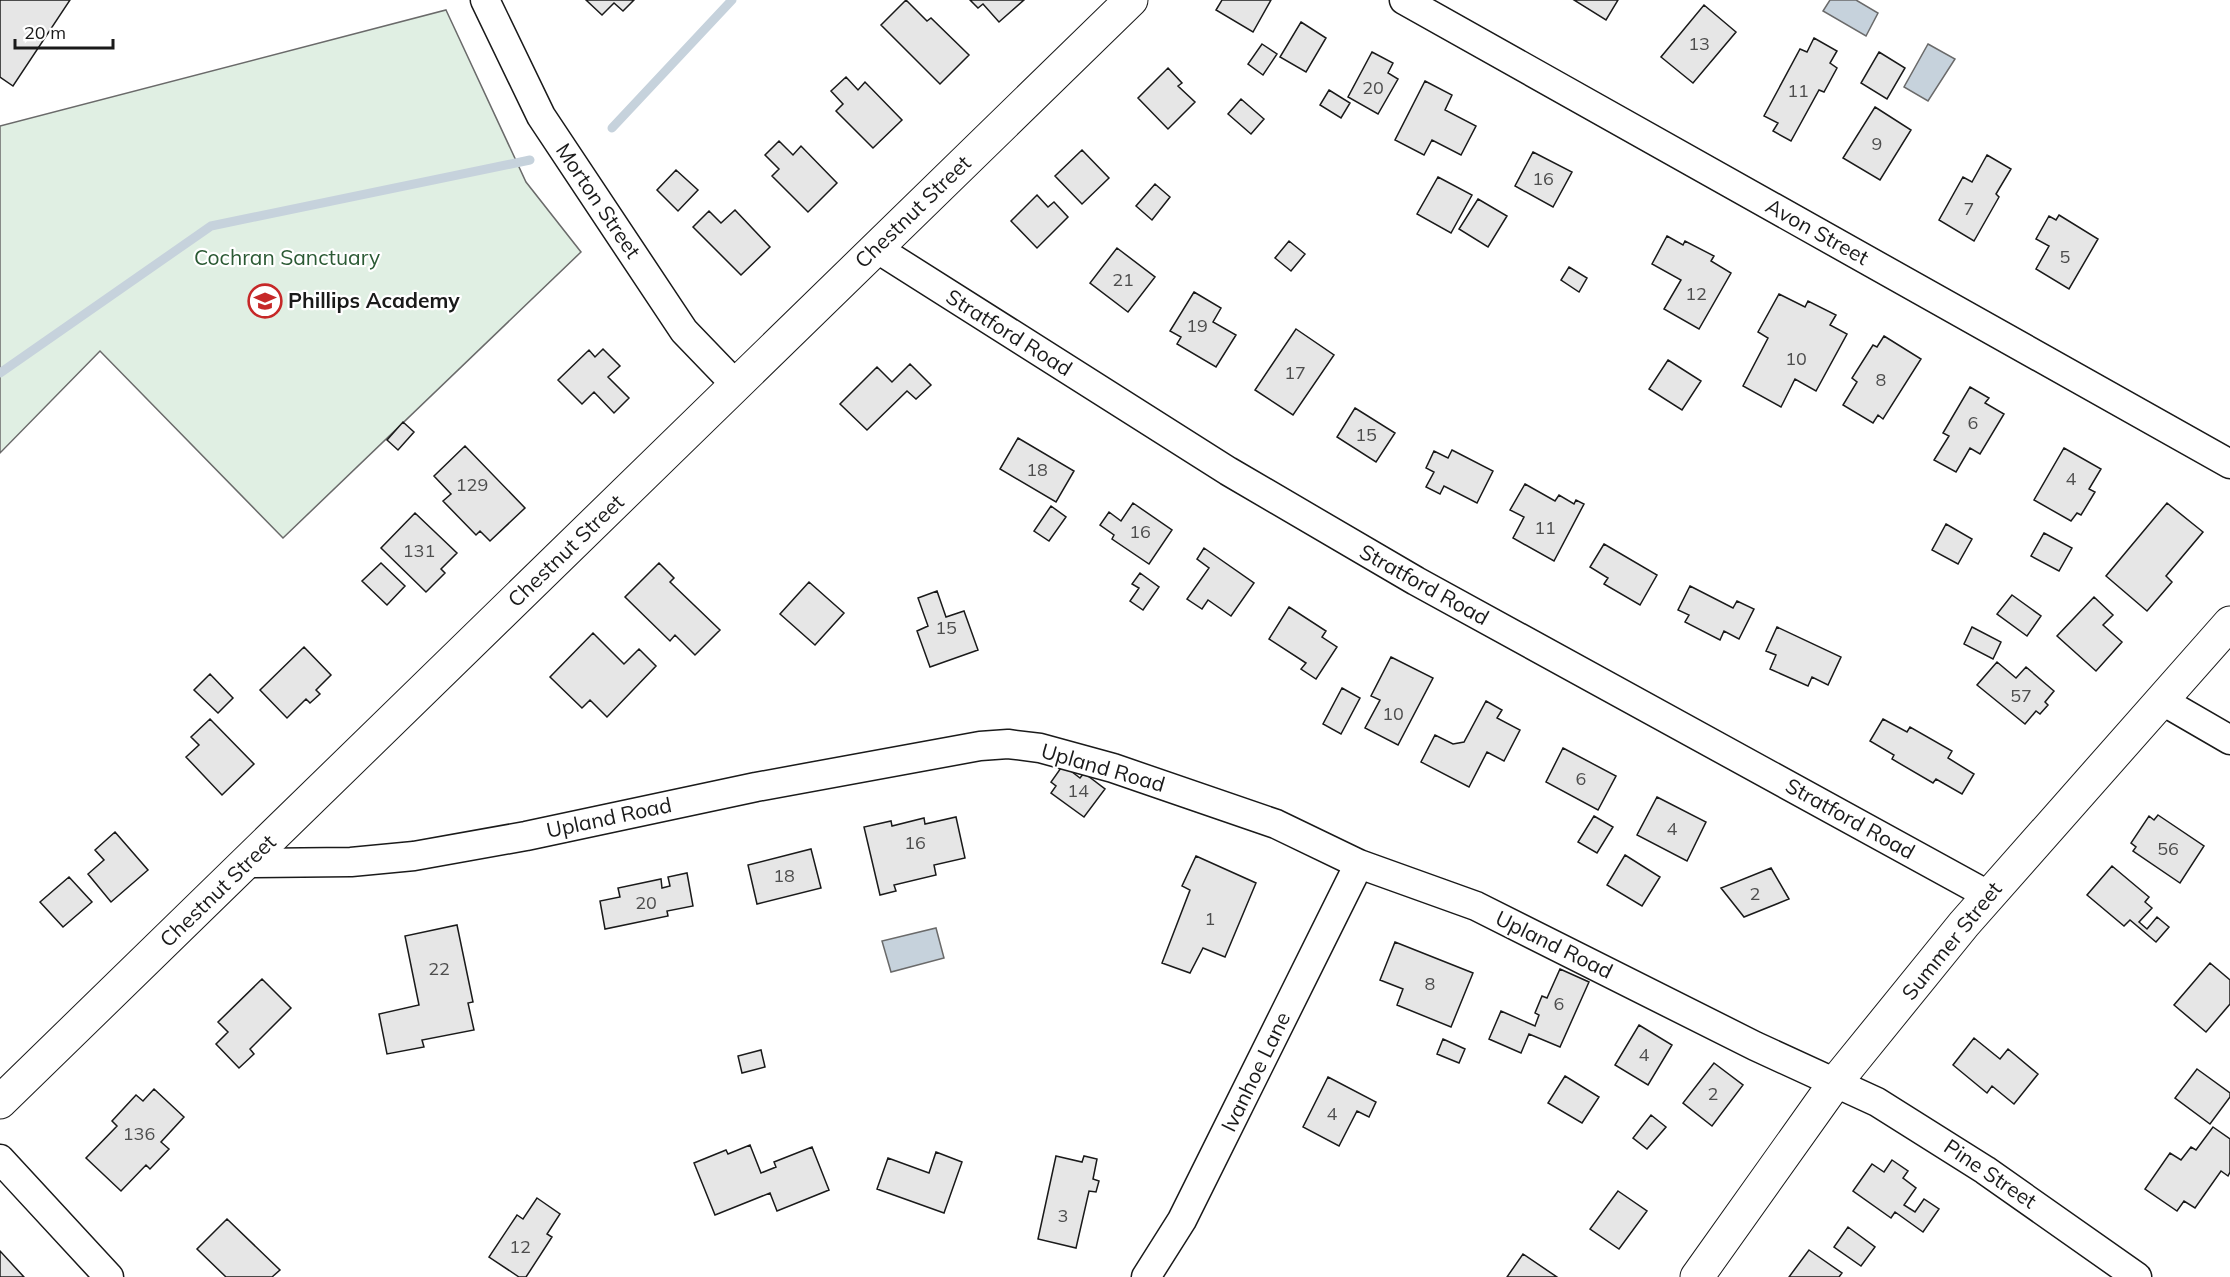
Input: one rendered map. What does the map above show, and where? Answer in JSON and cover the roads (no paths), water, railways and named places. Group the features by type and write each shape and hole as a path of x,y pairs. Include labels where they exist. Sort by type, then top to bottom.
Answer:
{"street":[{"name":"Chestnut Street","path":"0,1102 1131,0"},
{"name":"Avon Street","path":"1404,0 2230,464"},
{"name":"Morton Street","path":"498,6 541,116 684,331 736,385"},
{"name":"Stratford Road","path":"876,249 1228,471 1416,582 1988,895"},
{"name":"Summer Street","path":"1697,1277 1835,1083 1988,895 2230,623"},
{"path":"2161,700 2230,740"},
{"name":"Upland Road","path":"246,863 351,862 414,856 525,836 756,787 980,746 1008,744 1081,758 1276,824 1359,864 1476,906 1728,1033 1835,1083"},
{"name":"Ivanhoe Lane","path":"1146,1277 1182,1220 1359,864"},
{"name":"Pine Street","path":"1835,1083 1877,1102 1926,1132 2029,1200 2137,1277"},
{"path":"0,1159 109,1277"}],"waterway":[{"path":"612,128 732,0"},
{"path":"0,373 211,226 530,160"}],"place":[{"name":"Phillips Academy","path":"265,301"}],"park label":[{"name":"Cochran Sanctuary","path":"287,258"}]}
